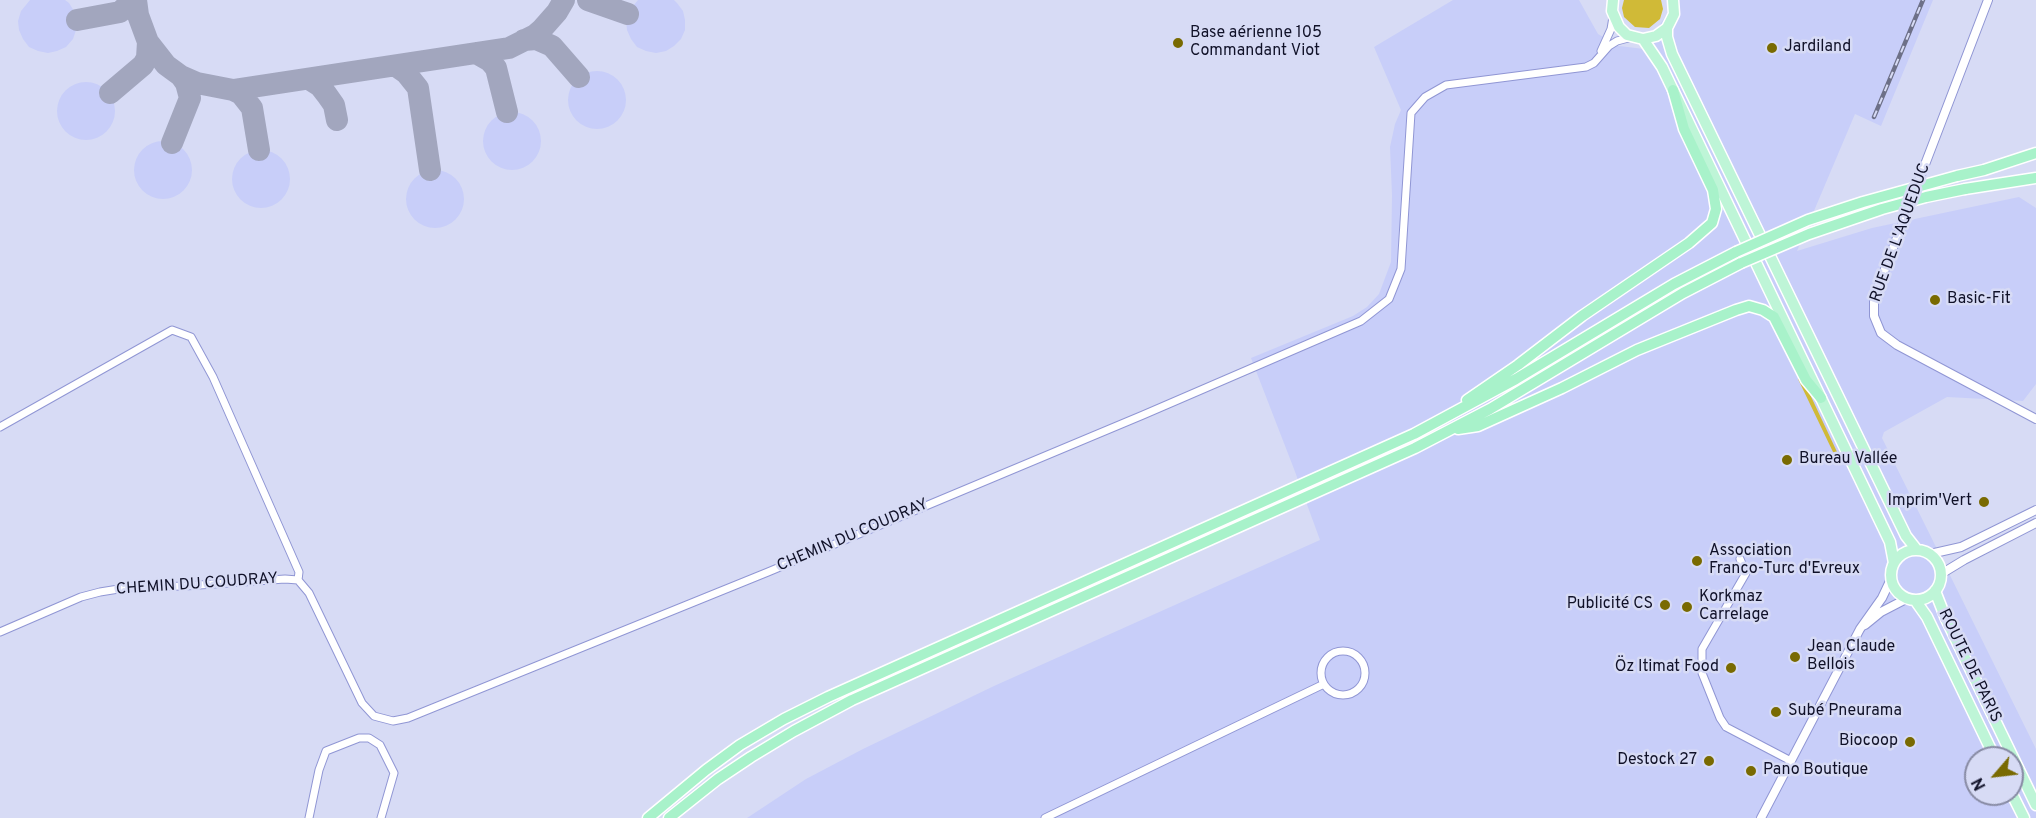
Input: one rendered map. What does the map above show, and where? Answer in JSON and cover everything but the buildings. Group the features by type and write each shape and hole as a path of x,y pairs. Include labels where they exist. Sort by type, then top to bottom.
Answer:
{"highway":[{"path":"1414,434 1518,366 1582,316 1689,243 1712,223 1716,209 1713,190 1684,129 1673,90"},
{"path":"648,818 679,791 740,745 784,719 828,697 1414,434 1516,379 1674,284 1736,252 1808,220 2036,153"},
{"path":"669,818 751,757 852,700 1374,467 1450,430 1527,387 1683,293 1741,263 1809,234 1926,197 2036,178"},
{"path":"1450,430 1478,426 1562,388 1637,350 1718,316 1749,306 1763,310 1774,317 1806,380 1821,398"}],"main road":[{"path":"1613,0 1613,17 1623,32 1638,38 1654,53 1673,90 1890,542 1894,562 1892,579 1897,591 1911,599 1923,599 1935,591 1941,574 1938,563 1930,554 1917,550 1904,553 1894,562"},
{"path":"1672,0 1674,14 1667,28 1672,54 1906,536 1917,550"},
{"path":"1638,38 1656,36 1667,28"},
{"name":"ROUTE DE PARIS","path":"1935,591 1946,619 2036,805"},
{"name":"ROUTE DE PARIS","path":"1911,599 1927,617 1989,746"}],"street":[{"name":"RUE DE L'AQUEDUC","path":"1988,0 1880,282 1874,302 1874,316 1881,333 1897,345 2036,419"},
{"path":"1599,56 1611,29 1613,17"},
{"name":"CHEMIN DU COUDRAY","path":"0,632 81,597 100,592 131,587 298,580 309,593 362,703 374,716 393,721 418,714 1143,415 1361,321 1389,299 1401,269 1411,113 1425,97 1446,85 1586,67 1594,63 1617,41 1638,38"},
{"path":"0,427 172,330 191,337 213,377 299,572 298,580"},
{"path":"1930,554 1961,547 2036,510"},
{"path":"1941,574 2036,523"},
{"path":"1740,559 1746,573 1702,649 1702,673 1720,718 1726,727 1791,761"},
{"path":"1761,818 1860,629 1882,598 1892,579"},
{"path":"1860,629 1881,612 1911,599"},
{"path":"1348,651 1355,654 1364,665 1365,679 1362,686 1352,694 1339,695 1324,684 1321,677 1323,663 1334,653 1348,651"},
{"path":"1045,818 1324,684"},
{"path":"309,818 319,770 326,752 359,738 369,738 380,745 394,773 381,818"}],"shaded area":[{"path":"30,0 65,0 69,3 77,20 73,39 66,47 48,53 29,47 19,30 18,21 21,11"},
{"path":"638,0 674,0 677,3 683,11 685,30 681,39 674,46 656,53 637,47 627,30 626,20 629,11"},
{"path":"1453,0 1579,0 1598,34 1619,46 1644,49 1676,0 1933,0 1881,126 1855,114 1797,251 1872,228 2019,197 2036,208 2036,384 2023,401 1947,397 1884,432 1882,438 2036,749 2036,818 747,818 806,779 863,749 994,686 1320,540 1251,358 1353,316 1367,307 1379,294 1391,262 1390,147 1401,110 1374,47"},
{"path":"1624,0 1661,0 1663,9 1660,19 1649,28 1635,27 1624,17 1622,8"},
{"path":"591,71 603,71 618,79 626,94 626,106 618,121 603,129 591,129 576,121 568,106 568,94 576,79"},
{"path":"80,82 92,82 107,90 115,105 115,117 107,132 92,140 80,140 65,132 57,117 57,105 65,90"},
{"path":"506,112 518,112 533,120 541,135 541,147 533,162 518,170 506,170 491,162 483,147 483,135 491,120"},
{"path":"157,141 169,141 184,149 192,164 192,176 184,191 169,199 157,199 142,191 134,176 134,164 142,149"},
{"path":"255,150 267,150 282,158 290,173 290,185 282,200 267,208 255,208 240,200 232,185 232,173 240,158"},
{"path":"429,170 441,170 456,178 464,193 464,205 456,220 441,228 429,228 414,220 406,205 406,193 414,178"},
{"path":"1799,371 1838,454 1833,452 1798,379"}],"taxiway":[{"path":"77,20 120,12 133,0"},
{"path":"136,0 138,15 148,42 166,65 181,76 197,83 233,90 509,48 542,29 564,0"},
{"path":"588,0 628,14"},
{"path":"524,40 536,39 552,46 579,77"},
{"path":"110,93 143,65 147,58 148,42"},
{"path":"476,53 490,61 496,68 507,112"},
{"path":"396,66 406,73 418,88 430,170"},
{"path":"172,143 190,98 186,83 181,76"},
{"path":"309,79 320,86 334,105 337,120"},
{"path":"233,90 241,94 252,108 259,150"}],"railway":[{"path":"1874,117 1923,0"}],"place":[{"name":"Base aérienne 105 Commandant Viot","path":"1178,43"},
{"name":"Jardiland","path":"1772,48"},
{"name":"Basic-Fit","path":"1935,300"},
{"name":"Bureau Vallée","path":"1787,460"},
{"name":"Imprim'Vert","path":"1984,502"},
{"name":"Association Franco-Turc d'Evreux","path":"1697,561"},
{"name":"Publicité CS","path":"1665,605"},
{"name":"Korkmaz Carrelage","path":"1687,607"},
{"name":"Jean Claude Bellois","path":"1795,657"},
{"name":"Öz Itimat Food","path":"1731,668"},
{"name":"Subé Pneurama","path":"1776,712"},
{"name":"Biocoop","path":"1910,742"},
{"name":"Destock 27","path":"1709,761"},
{"name":"Pano Boutique","path":"1751,771"}]}
